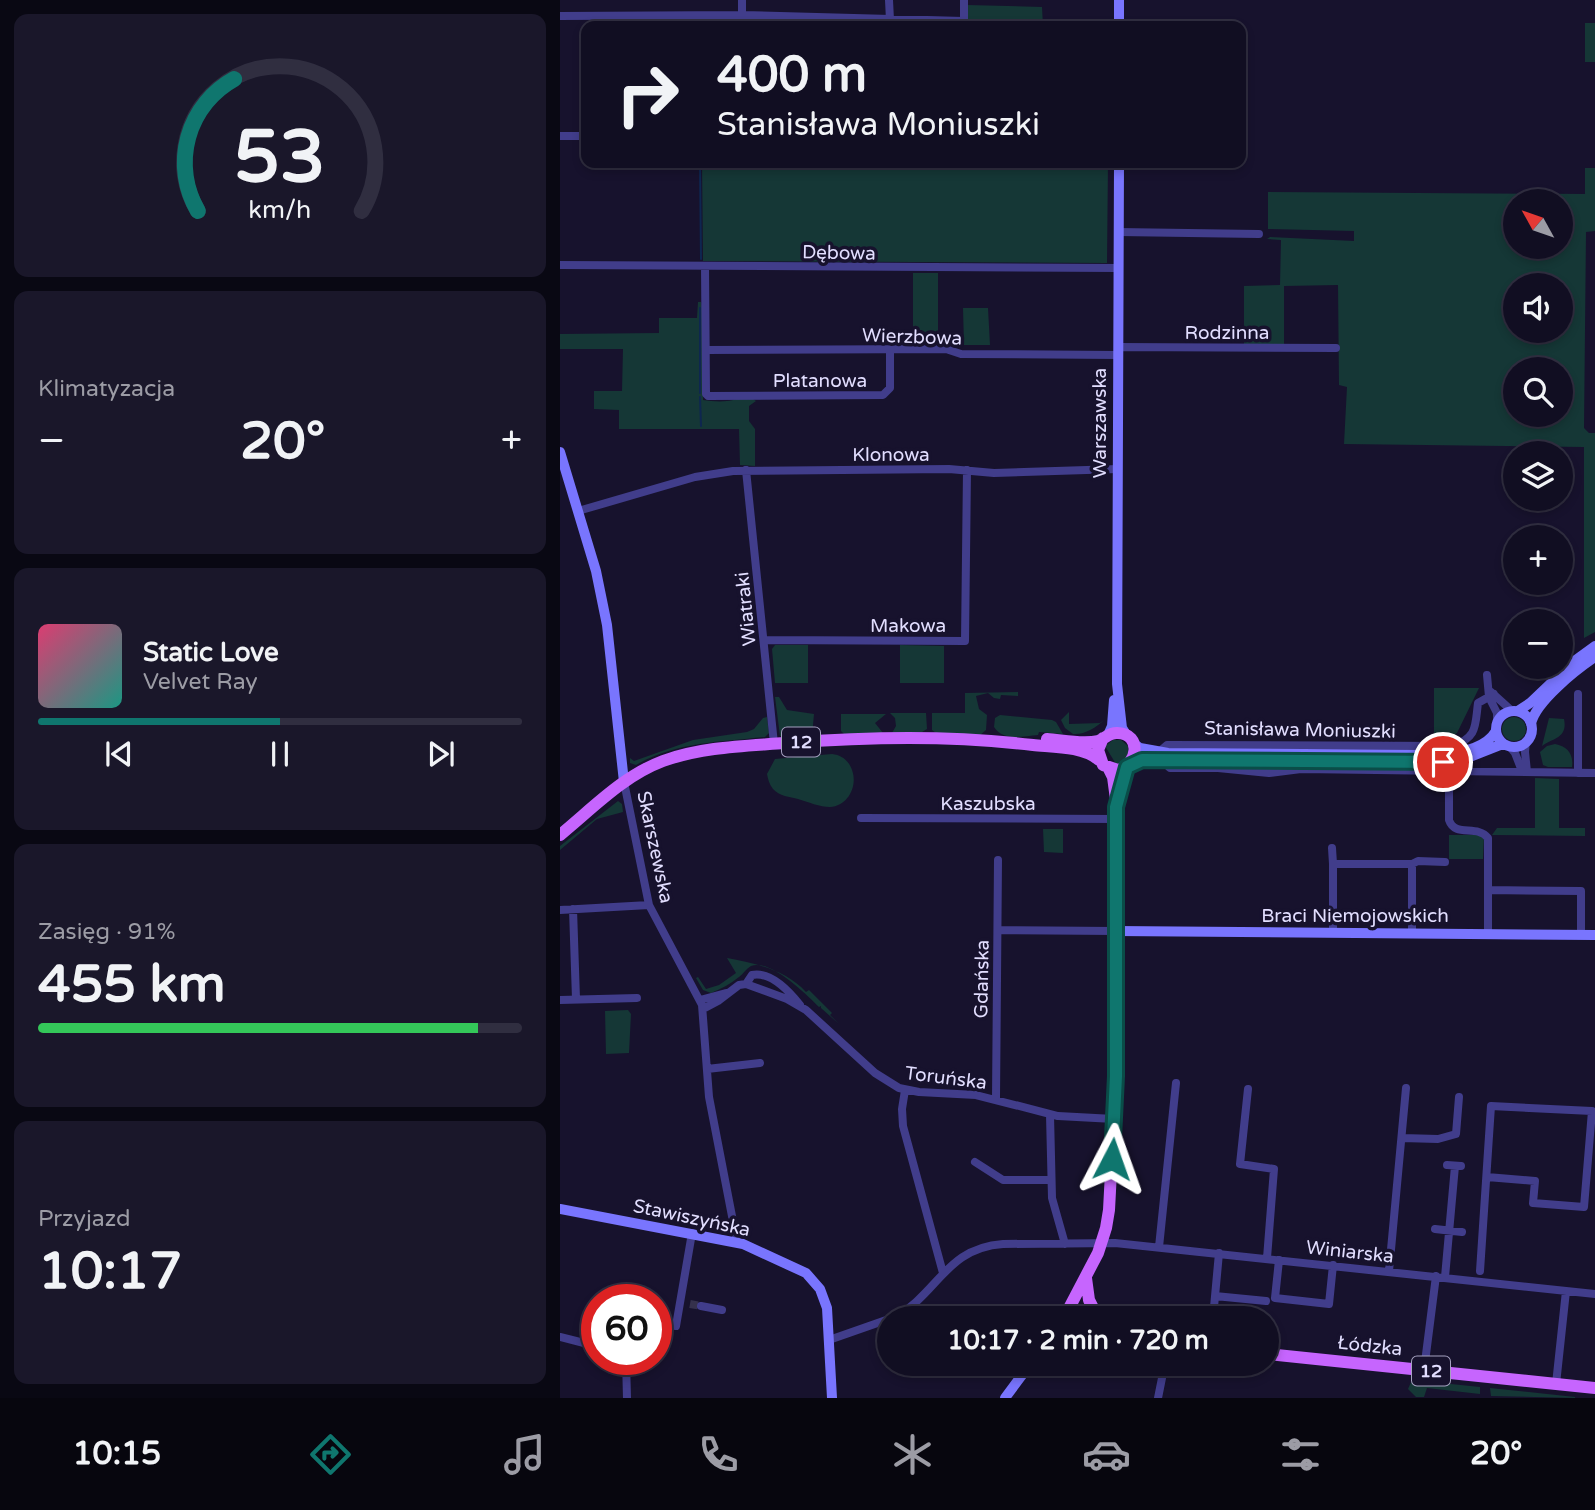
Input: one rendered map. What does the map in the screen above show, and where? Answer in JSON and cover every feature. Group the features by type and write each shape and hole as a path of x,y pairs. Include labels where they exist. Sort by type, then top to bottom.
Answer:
{"main road":[{"path":"1119,0 1119,21"},
{"name":"Warszawska","path":"1106,737 1112,726 1117,684 1119,168"},
{"name":"Skarszewska","path":"560,452 596,571 607,625 624,782"},
{"path":"1595,646 1564,669 1530,703 1503,714 1497,726 1499,739 1508,746 1518,746 1526,741 1531,733 1533,717 1556,690 1595,657"},
{"name":"Warszawska","path":"1117,684 1122,728 1130,740"},
{"path":"1515,711 1526,716 1531,724"},
{"name":"Stanisława Moniuszki","path":"1129,766 1160,756 1442,755 1472,748 1490,737 1497,726"},
{"name":"12","path":"1003,742 1046,738 1096,742 1118,733 1130,740"},
{"name":"12","path":"560,835 624,782 653,765 682,755 713,749 896,736 1003,742 1078,751 1093,755 1118,770 1129,766"},
{"path":"1071,1306 1102,1243 1109,1210 1114,1119 1116,813 1113,777 1104,764 1098,747 1106,737"},
{"path":"1116,813 1129,766 1135,756 1130,740"},
{"name":"Stanisława Moniuszki","path":"1130,740 1140,748 1160,756 1435,763 1467,758 1500,745 1508,746"},
{"name":"Braci Niemojowskich","path":"1115,930 1595,935"},
{"name":"Stawiszyńska","path":"560,1209 737,1242 788,1263 811,1278 825,1301 832,1398"},
{"path":"1086,1277 1092,1306"},
{"name":"Łódzka","path":"1279,1354 1595,1388"},
{"path":"1005,1398 1021,1376"}],"street":[{"path":"742,0 742,21"},
{"path":"889,0 890,20"},
{"path":"964,0 965,21"},
{"path":"560,16 742,16 820,21"},
{"path":"862,21 909,21"},
{"path":"560,136 581,136"},
{"path":"1118,232 1259,234"},
{"name":"Dębowa","path":"560,265 1118,268"},
{"path":"705,266 706,350"},
{"name":"Rodzinna","path":"1118,351 1336,348"},
{"name":"Platanowa","path":"706,350 708,396 883,395 890,388 890,349"},
{"name":"Wierzbowa","path":"706,350 946,349 961,354 1118,351"},
{"name":"Klonowa","path":"578,511 707,474 746,470 994,472 1118,469"},
{"name":"Wiatraki","path":"746,470 775,744"},
{"name":"Makowa","path":"764,640 965,641 967,470"},
{"path":"1487,675 1497,713 1497,726"},
{"path":"1490,693 1515,711"},
{"name":"Stanisława Moniuszki","path":"1490,693 1478,703 1477,721 1470,736 1447,747 1167,745 1160,756 1170,768 1218,768 1250,772 1276,773 1294,769 1595,773"},
{"path":"1578,694 1578,750 1581,773"},
{"path":"1525,771 1526,741"},
{"path":"1508,746 1525,771"},
{"path":"1450,771 1448,820 1451,826 1457,830 1480,831 1488,838 1488,934"},
{"name":"Skarszewska","path":"624,782 649,905 702,1005 716,1134 737,1242"},
{"name":"Kaszubska","path":"860,818 1116,813"},
{"path":"1332,848 1333,933"},
{"name":"Gdańska","path":"996,1099 998,860"},
{"path":"1334,863 1446,862"},
{"path":"1412,864 1412,933"},
{"path":"1488,890 1581,891 1581,935"},
{"path":"560,909 649,905"},
{"path":"573,909 576,999"},
{"path":"998,930 1115,930"},
{"path":"702,1005 718,1002 739,985 747,984 755,973 778,983 773,994"},
{"name":"Toruńska","path":"778,983 875,1073 905,1090 976,1095 1050,1115 1114,1119"},
{"name":"Toruńska","path":"747,984 801,1007"},
{"path":"560,999 637,998"},
{"path":"707,1069 760,1063"},
{"path":"1158,1247 1176,1083"},
{"path":"1390,1271 1406,1088"},
{"path":"1248,1089 1240,1164 1274,1169 1268,1258"},
{"path":"905,1090 903,1126 943,1273"},
{"path":"1402,1138 1438,1139 1456,1135 1459,1097"},
{"path":"1480,1271 1491,1106 1592,1111 1584,1208 1533,1203 1535,1181 1487,1177"},
{"path":"1050,1115 1054,1208 1065,1244"},
{"path":"975,1162 1003,1180 1051,1180"},
{"path":"1424,1370 1449,1231 1454,1166"},
{"path":"1435,1229 1462,1232"},
{"path":"672,1325 676,1326 692,1233"},
{"name":"Winiarska","path":"910,1306 967,1253 990,1245 1102,1243 1268,1258 1595,1294"},
{"path":"1214,1306 1219,1254"},
{"path":"1279,1260 1275,1298 1316,1303 1329,1304 1333,1265"},
{"path":"1556,1384 1566,1291"},
{"path":"1215,1296 1266,1301"},
{"path":"680,1302 690,1304"},
{"path":"701,1306 722,1310"},
{"name":"Winiarska","path":"829,1340 877,1324"},
{"path":"560,1337 581,1342"},
{"path":"626,1375 627,1398"},
{"path":"1158,1398 1162,1376"}],"green space":[{"path":"967,5 1042,7 1043,21 965,21"},
{"path":"1585,23 1595,23 1595,62 1585,62"},
{"path":"702,168 1108,168 1107,263 703,261"},
{"path":"1585,168 1595,168 1595,231 1586,232 1584,428 1589,433 1595,433 1595,632 1584,638 1584,447 1573,447 1573,441 1503,441 1503,446 1344,444 1347,387 1339,385 1338,285 1284,286 1284,345 1244,345 1244,286 1280,285 1281,240 1267,239 1354,241 1354,231 1268,229 1268,192 1503,193 1503,259 1573,259 1573,194 1585,194"},
{"path":"913,273 938,273 938,345 913,345"},
{"path":"698,302 701,302 702,307 703,400 724,401 745,397 756,401 749,406 749,421 755,429 755,466 740,465 739,429 619,429 619,410 594,409 594,391 622,391 623,349 560,349 560,334 659,333 659,318 697,318"},
{"path":"963,308 988,308 990,345 964,345"},
{"path":"775,645 808,645 808,683 775,683 772,649"},
{"path":"900,645 944,646 944,683 900,683"},
{"path":"1434,688 1479,688 1457,733 1450,738 1434,740"},
{"path":"1018,692 1018,696 1001,695 1000,699 988,693 976,696 979,709 987,715 986,730 979,736 936,733 932,730 932,713 965,713 965,693"},
{"path":"775,697 779,697 787,710 814,714 812,736 780,736"},
{"path":"1069,712 1069,724 1100,723 1104,720 1097,726 1090,730 1073,734 1065,728 1061,720"},
{"path":"890,713 926,713 927,729 922,732 892,733 896,726 895,718"},
{"path":"841,714 886,714 875,723 883,733 844,734 841,731"},
{"path":"1000,715 1052,720 1063,734 1039,732 1038,735 1020,737 1003,735 994,727 995,718"},
{"path":"767,717 769,733 765,737 683,747 651,757 636,765 630,763 630,758 634,761 693,740 747,732"},
{"path":"1514,717 1523,720 1526,729 1523,738 1514,741 1505,738 1502,729 1505,720"},
{"path":"1549,718 1564,719 1564,730 1559,737 1542,746"},
{"path":"1113,740 1121,740 1128,746 1129,753 1124,762 1116,764 1105,746"},
{"path":"1555,744 1569,751 1572,767 1543,765 1540,752"},
{"path":"832,754 847,761 854,776 850,794 842,803 830,807 818,805 781,795 771,785 767,774 775,759"},
{"path":"1535,778 1559,779 1559,828 1585,828 1585,836 1492,835 1497,828 1535,828"},
{"path":"618,801 622,804 623,812 597,819 560,850 560,846"},
{"path":"1043,829 1063,829 1063,853 1044,852"},
{"path":"1449,835 1484,835 1483,859 1449,859"},
{"path":"727,958 759,965 751,966 736,980 711,993 703,990 696,978 698,977 706,989 719,985 736,973"},
{"path":"775,971 798,984 806,992 809,990 839,1024 821,1008 821,1006"},
{"path":"628,1010 631,1014 629,1053 606,1054 605,1011"},
{"path":"1412,1380 1480,1387 1480,1394 1427,1388 1424,1397 1416,1397 1408,1389"},
{"path":"1490,1388 1575,1397 1575,1398 1491,1396"}],"waterway":[{"path":"700,168 701,259"},
{"path":"700,308 700,393"},
{"path":"700,397 701,426"}],"tunnel":[{"path":"690,1304 701,1306"}],"route":[{"path":"1112,1159 1116,1076 1116,807 1127,767 1142,760 1443,762"}]}
